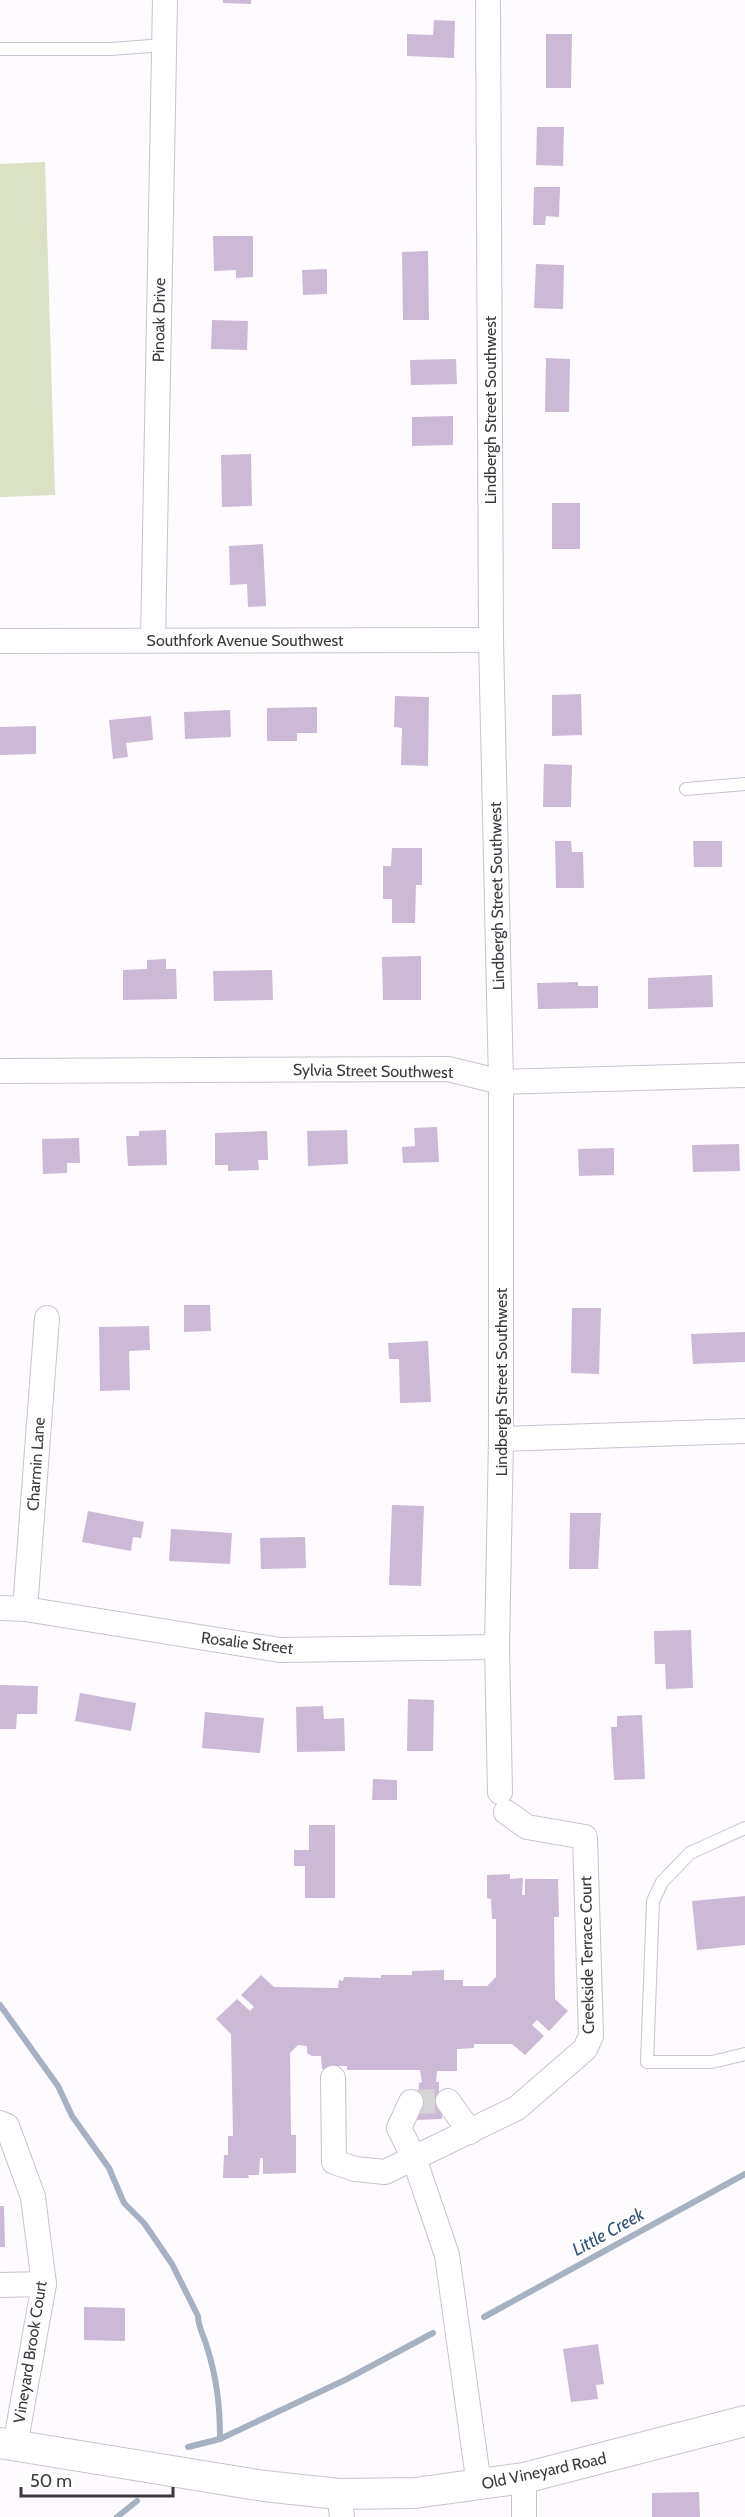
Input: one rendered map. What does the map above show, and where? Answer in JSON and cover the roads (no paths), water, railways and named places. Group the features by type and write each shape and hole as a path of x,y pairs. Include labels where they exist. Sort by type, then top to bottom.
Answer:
{"street":[{"name":"Pinoak Drive","path":"153,640 165,0"},
{"name":"Lindbergh Street Southwest","path":"488,0 491,640 501,1082 501,1439 497,1647 503,1802"},
{"name":"Southfork Avenue Southwest","path":"0,641 491,640"},
{"name":"Sylvia Street Southwest","path":"0,1071 448,1069 501,1082 745,1075"},
{"name":"Charmin Lane","path":"25,1609 47,1318"},
{"path":"501,1439 745,1431"},
{"name":"Rosalie Street","path":"0,1608 25,1609 280,1650 497,1647"},
{"name":"Creekside Terrace Court","path":"333,2078 334,2163 355,2169 385,2172 517,2108 585,2049 591,2036 585,1837 527,1827 503,1802"},
{"path":"448,2101 470,2132"},
{"path":"411,2102 399,2128 414,2158 447,2255 479,2486"},
{"name":"Vineyard Brook Court","path":"0,2123 7,2126 33,2197 44,2284 8,2445"},
{"path":"0,2285 44,2284"},
{"name":"Old Vineyard Road","path":"8,2445 203,2478 341,2505 524,2478 745,2421"},
{"path":"524,2478 524,2517"}],"lane":[{"path":"0,49 111,49 164,45"},
{"path":"686,789 745,784"},
{"path":"745,1828 690,1853 662,1882 653,1901 647,2062 712,2062 745,2054"}],"waterway":[{"path":"0,2005 58,2086 72,2116 109,2168 124,2203 144,2223 172,2264 198,2316 206,2343 217,2393 220,2439"},
{"name":"Little Creek","path":"484,2317 745,2174"},
{"name":"Little Creek","path":"188,2447 220,2439 347,2379 433,2333"},
{"name":"Little Creek","path":"117,2517 137,2501"}],"tunnel":[{"path":"411,2102 448,2101"}]}
